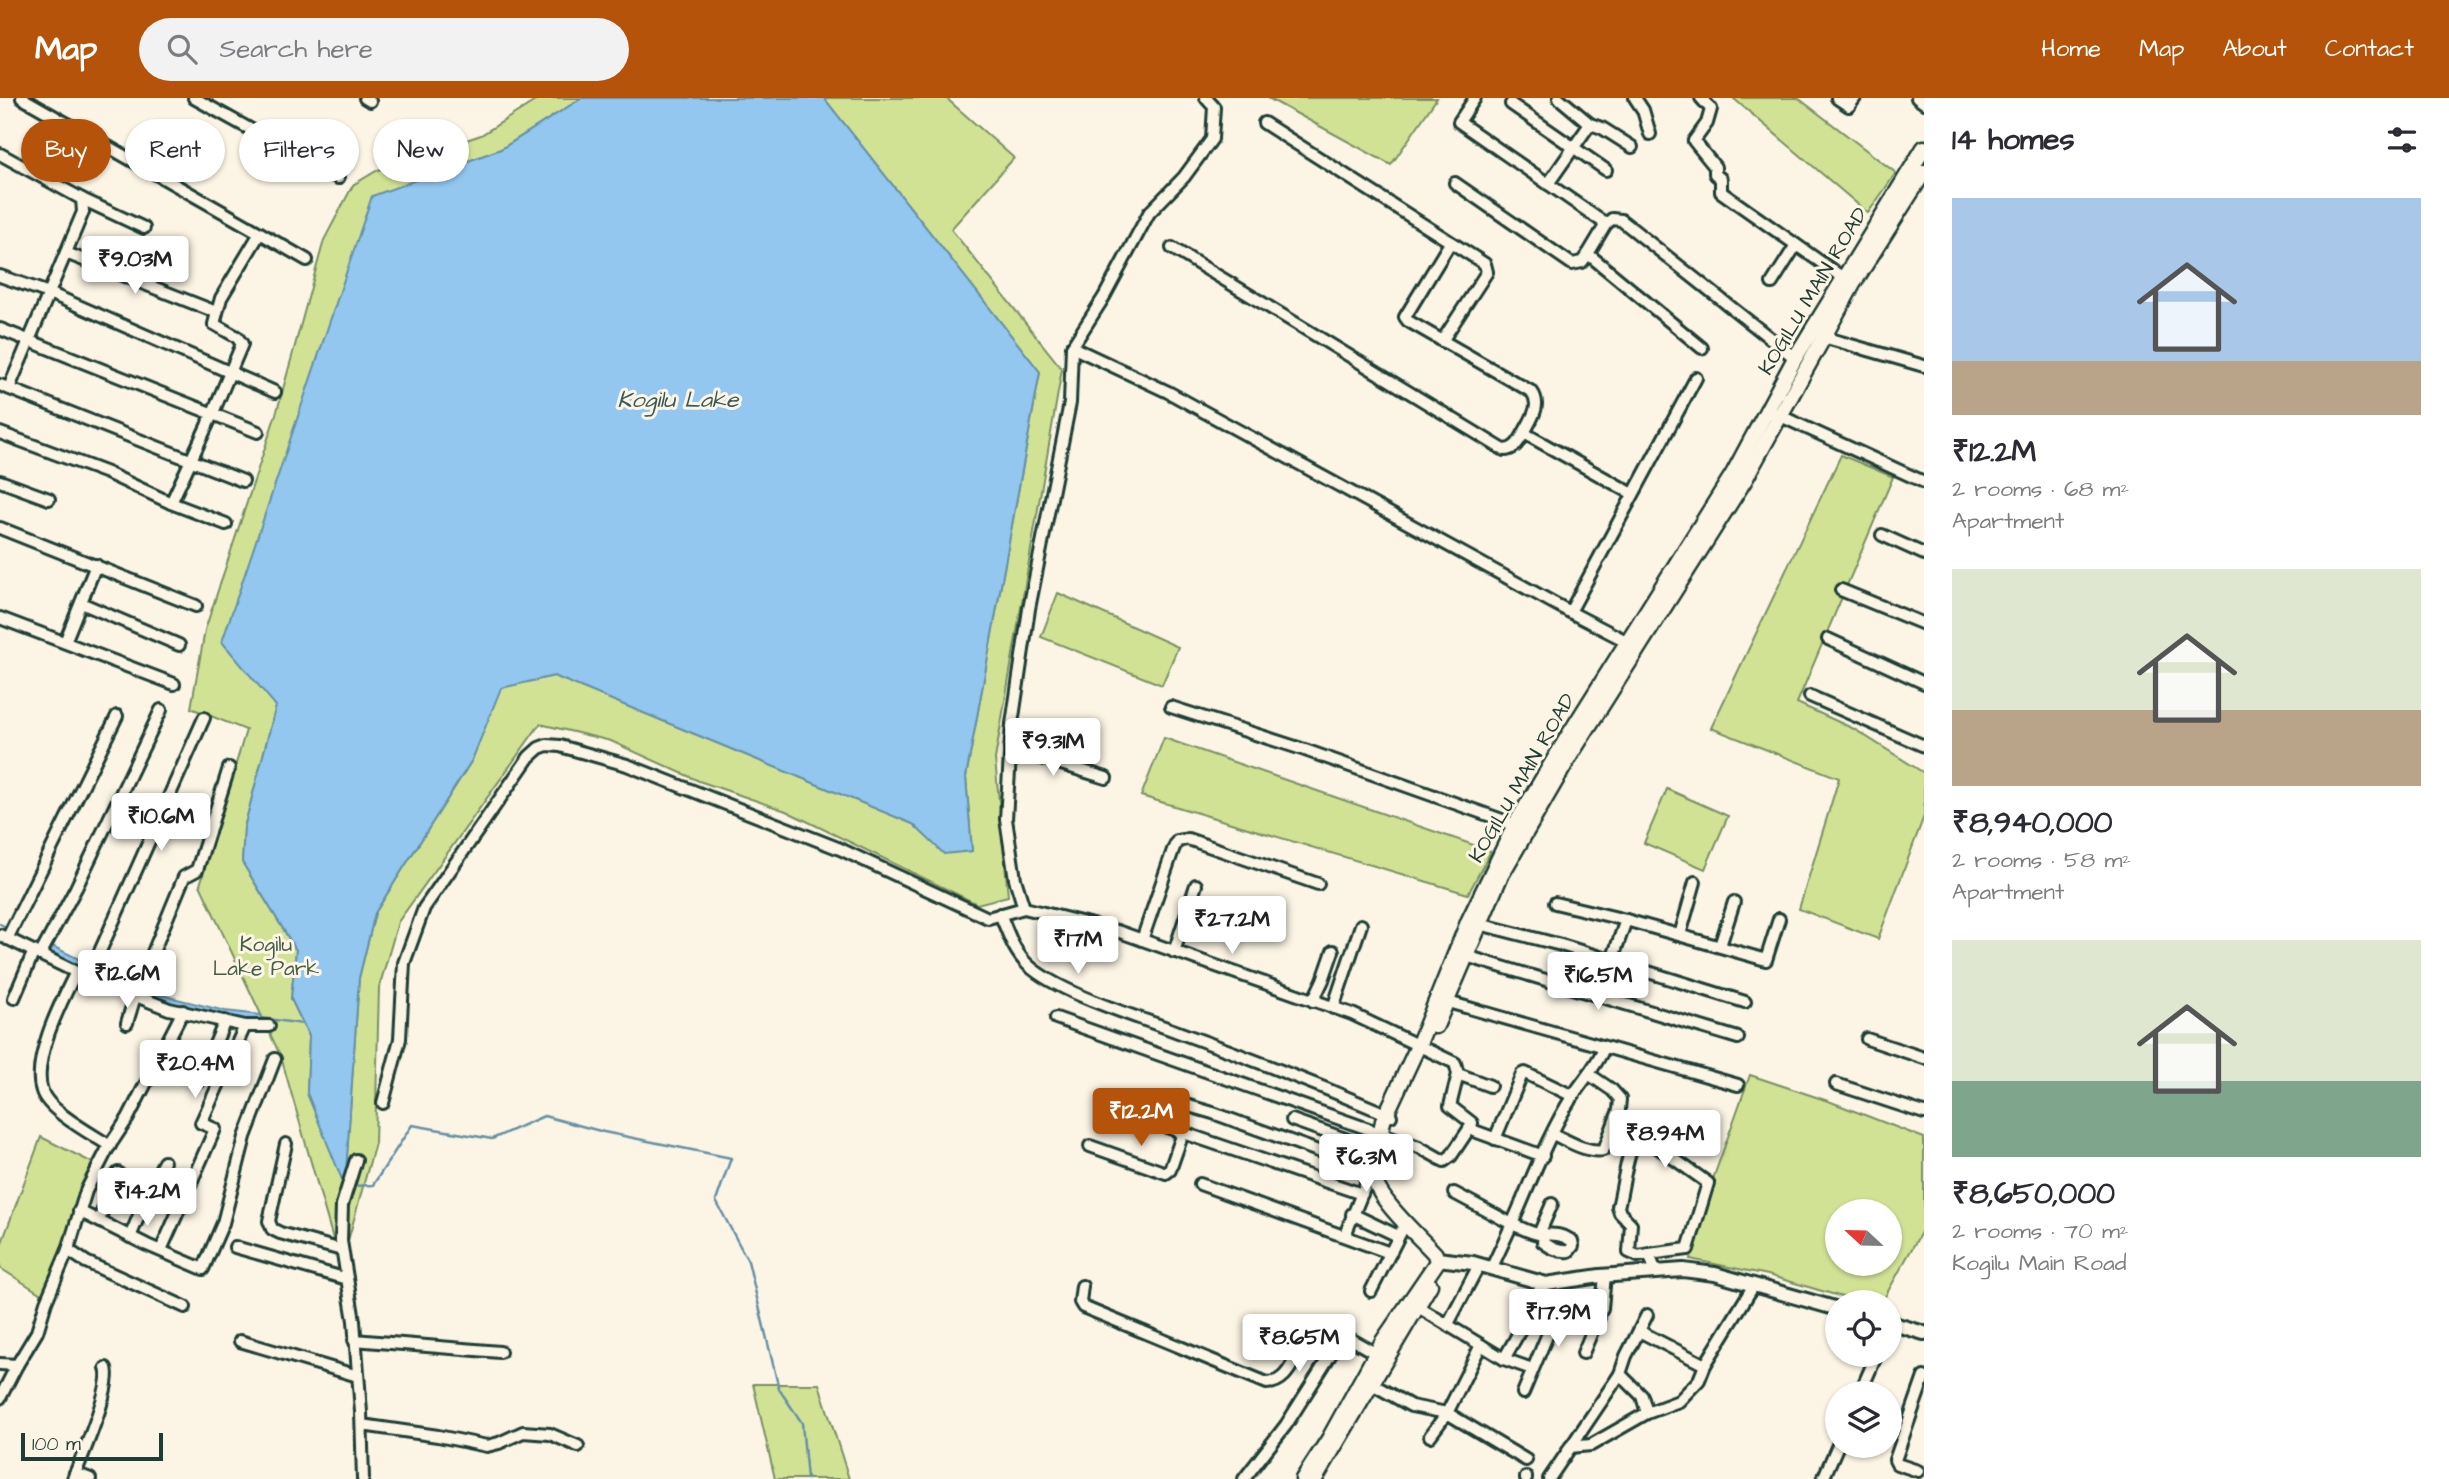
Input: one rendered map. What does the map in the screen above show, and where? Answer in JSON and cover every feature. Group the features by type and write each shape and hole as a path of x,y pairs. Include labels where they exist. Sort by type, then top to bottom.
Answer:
{"main road":[{"name":"KOGILU MAIN ROAD","path":"1421,1048 1469,920 1628,642 1823,337 1847,281 1924,148"},
{"name":"KOGILU MAIN ROAD","path":"1374,1173 1377,1150 1388,1115 1421,1048 1448,1002 1522,827 1744,481 1794,358 1924,172"},
{"path":"1374,1173 1381,1192 1441,1259"},
{"path":"1374,1173 1389,1198 1441,1259"},
{"path":"1303,1479 1377,1354 1418,1307 1441,1259"},
{"path":"1315,1479 1372,1384 1396,1331 1441,1259"}],"street":[{"path":"23,98 307,261"},
{"path":"194,98 239,123"},
{"path":"1024,908 1015,879 1006,819 1012,724 1029,609 1070,403 1072,347 1104,297 1149,213 1184,177 1212,139 1216,103 1206,98"},
{"path":"1475,98 1459,122 1605,224"},
{"path":"1559,98 1590,124 1602,128 1632,147"},
{"path":"1635,98 1643,110 1650,134"},
{"path":"1702,98 1712,109 1707,123 1694,141 1715,167 1715,174 1721,179 1721,192 1847,281"},
{"path":"1837,98 1849,106 1855,98"},
{"path":"1917,98 1924,103"},
{"path":"1511,104 1606,170"},
{"path":"1264,123 1485,264 1487,272 1442,341"},
{"path":"1548,184 1590,124"},
{"path":"0,154 82,199 144,228"},
{"path":"1455,183 1573,264 1582,262 1605,224 1612,219 1621,220 1794,358"},
{"path":"82,199 83,212 31,340 5,387 243,481"},
{"path":"171,503 242,344 237,337 214,324 221,298 260,233"},
{"path":"1172,248 1504,450 1510,450 1524,433 1537,407 1536,396 1405,317 1450,243"},
{"path":"1773,284 1796,246"},
{"path":"66,253 216,312"},
{"path":"1588,254 1702,348"},
{"path":"0,276 49,293 275,392"},
{"path":"0,329 258,432"},
{"path":"1823,337 1924,366"},
{"path":"1072,347 1168,392 1628,642"},
{"path":"1570,612 1696,378"},
{"path":"1773,412 1924,482"},
{"path":"0,433 107,473 171,503 226,524"},
{"path":"1524,433 1633,494"},
{"path":"0,481 49,499"},
{"path":"0,528 196,606"},
{"path":"1882,535 1924,554"},
{"path":"65,642 96,565"},
{"path":"1841,590 1924,624"},
{"path":"81,603 179,645"},
{"path":"0,618 174,684"},
{"path":"1828,639 1924,682"},
{"path":"1810,696 1924,746"},
{"path":"1171,707 1305,750 1522,827"},
{"path":"14,998 76,888 162,710"},
{"path":"117,716 3,937 76,972 169,1009 245,1026 269,1026"},
{"path":"89,976 204,718"},
{"path":"383,1103 400,1039 404,963 424,908 529,757 547,745 560,746 627,765 839,849 988,918 1024,908 1117,931 1333,1008 1455,1063 1458,1074 1450,1106 1472,1123 1451,1156 1444,1161 1419,1147 1382,1133 1056,1018"},
{"path":"1010,748 1105,778"},
{"path":"127,1023 135,996 184,877 197,870 229,768"},
{"path":"1142,940 1177,841 1188,839 1318,884"},
{"path":"1680,935 1695,883"},
{"path":"1174,952 1196,885"},
{"path":"1720,946 1734,902"},
{"path":"1555,903 1626,920 1766,960 1779,919"},
{"path":"1000,914 1018,955 1047,978 1114,1008 1312,1082 1388,1115"},
{"path":"1612,960 1626,920"},
{"path":"1479,924 1612,960 1745,1002"},
{"path":"1333,1008 1361,925"},
{"path":"1313,1001 1332,951"},
{"path":"1466,956 1738,1038"},
{"path":"76,972 54,1015 40,1073 42,1093 62,1115 110,1146"},
{"path":"1448,1002 1738,1085"},
{"path":"0,1398 37,1332 46,1302 68,1250 86,1191 128,1118 183,1011"},
{"path":"199,1081 225,1021"},
{"path":"162,1250 215,1129 201,1123 245,1026"},
{"path":"1867,1039 1924,1058"},
{"path":"1448,1324 1512,1224 1553,1134 1573,1096 1590,1075 1604,1048"},
{"path":"79,1211 203,1269 223,1223 245,1137 275,1059"},
{"path":"1458,1074 1490,1086"},
{"path":"1495,1139 1522,1074 1541,1079 1573,1096"},
{"path":"1553,1134 1597,1151 1605,1147 1620,1100 1612,1090 1590,1075"},
{"path":"1836,1084 1924,1113"},
{"path":"1168,1100 1374,1173"},
{"path":"1114,1109 1362,1194"},
{"path":"1292,1120 1377,1150"},
{"path":"1469,1129 1543,1156"},
{"path":"1090,1146 1166,1173 1170,1170 1183,1133"},
{"path":"1639,1134 1708,1183 1688,1249 1649,1254 1638,1256 1629,1252 1631,1224 1618,1207 1635,1137 1639,1134"},
{"path":"286,1144 270,1221 272,1229 342,1250"},
{"path":"356,1160 342,1205 342,1250 354,1321 362,1424 363,1479"},
{"path":"130,1237 163,1162"},
{"path":"99,1220 118,1173"},
{"path":"1345,1235 1369,1176 1374,1173"},
{"path":"1200,1185 1390,1253"},
{"path":"1454,1193 1512,1224 1541,1234 1552,1204"},
{"path":"1352,1214 1398,1236"},
{"path":"1371,1292 1406,1222"},
{"path":"235,1247 347,1279"},
{"path":"68,1250 86,1262 185,1307"},
{"path":"1649,1254 1656,1272"},
{"path":"1441,1259 1486,1266 1546,1284 1605,1275 1683,1270 1715,1274 1825,1304"},
{"path":"1583,1353 1599,1318 1605,1295 1605,1275"},
{"path":"1504,1359 1527,1319 1542,1282"},
{"path":"1570,1447 1591,1445 1647,1413 1679,1401 1699,1380 1705,1365 1754,1285"},
{"path":"1082,1286 1080,1302 1083,1307 1267,1383 1276,1383 1284,1377 1306,1343 1315,1335 1324,1332 1343,1335 1377,1354"},
{"path":"1418,1307 1504,1359 1532,1369"},
{"path":"1523,1393 1557,1312 1560,1310 1599,1318"},
{"path":"1549,1479 1620,1374 1647,1315"},
{"path":"1902,1327 1924,1333"},
{"path":"1639,1331 1705,1365"},
{"path":"1244,1479 1286,1425 1343,1335"},
{"path":"354,1340 500,1352"},
{"path":"240,1341 358,1376"},
{"path":"1430,1436 1447,1413 1481,1345"},
{"path":"0,1364 17,1364"},
{"path":"90,1479 74,1476 100,1409 109,1376 106,1368"},
{"path":"1620,1374 1642,1395 1647,1413"},
{"path":"1918,1471 1897,1464 1895,1460 1924,1377"},
{"path":"1372,1384 1411,1406 1447,1413 1526,1460"},
{"path":"362,1424 487,1446 523,1432 550,1434 578,1446"},
{"path":"1823,1479 1833,1458"}],"green space":[{"name":"Kogilu Lake Park","path":"540,98 582,98 501,149 469,161 469,139 481,135"},
{"name":"Kogilu Lake Park","path":"824,98 946,98 1014,158 951,229 1062,369 995,759 1008,896 977,904 786,811 699,781 611,741 540,724 398,922 379,988 375,1143 348,1241 333,1239 281,1057 200,885 246,730 191,708 205,630 277,411 324,240 353,185 373,173 373,182 412,182 372,197 276,706 244,828 242,862 296,950 291,999 309,1036 307,1093 345,1185 359,978 375,913 472,760 500,688 554,676 913,824 944,853 972,851 966,777 1040,372"},
{"path":"1268,98 1437,98 1391,165"},
{"path":"1733,98 1798,98 1896,173 1868,213"},
{"path":"1841,455 1893,477 1797,703 1854,729 1924,773 1924,816 1878,939 1799,909 1839,778 1711,728"},
{"path":"1058,593 1178,647 1162,685 1041,637"},
{"path":"1164,738 1491,851 1468,894 1141,796"},
{"path":"1667,789 1728,816 1705,869 1644,843"},
{"path":"1750,1075 1831,1102 1924,1138 1924,1227 1902,1266 1902,1199 1825,1199 1825,1276 1897,1276 1889,1290 1825,1292 1768,1275 1690,1259 1713,1179"},
{"path":"41,1137 93,1163 46,1297 0,1268 0,1248"},
{"path":"753,1384 819,1384 849,1479 775,1479"}],"water":[{"name":"Kogilu Lake","path":"582,98 824,98 1040,372 966,777 972,851 944,854 913,824 554,676 501,688 472,760 375,913 359,978 345,1187 307,1093 309,1036 291,999 296,950 242,862 244,828 276,706 222,642 372,196 410,182 469,182 469,161 501,149"},
{"path":"50,945 89,964 86,970 47,951"},
{"path":"141,990 225,1011 261,1015 264,1022 171,1004 140,995"}],"waterway":[{"path":"0,924 10,929"},
{"path":"261,1018 303,1024"},
{"path":"352,1186 373,1185 412,1125 492,1139 544,1116 604,1132 731,1158 716,1201 748,1261 779,1389 802,1423 807,1479"}]}
